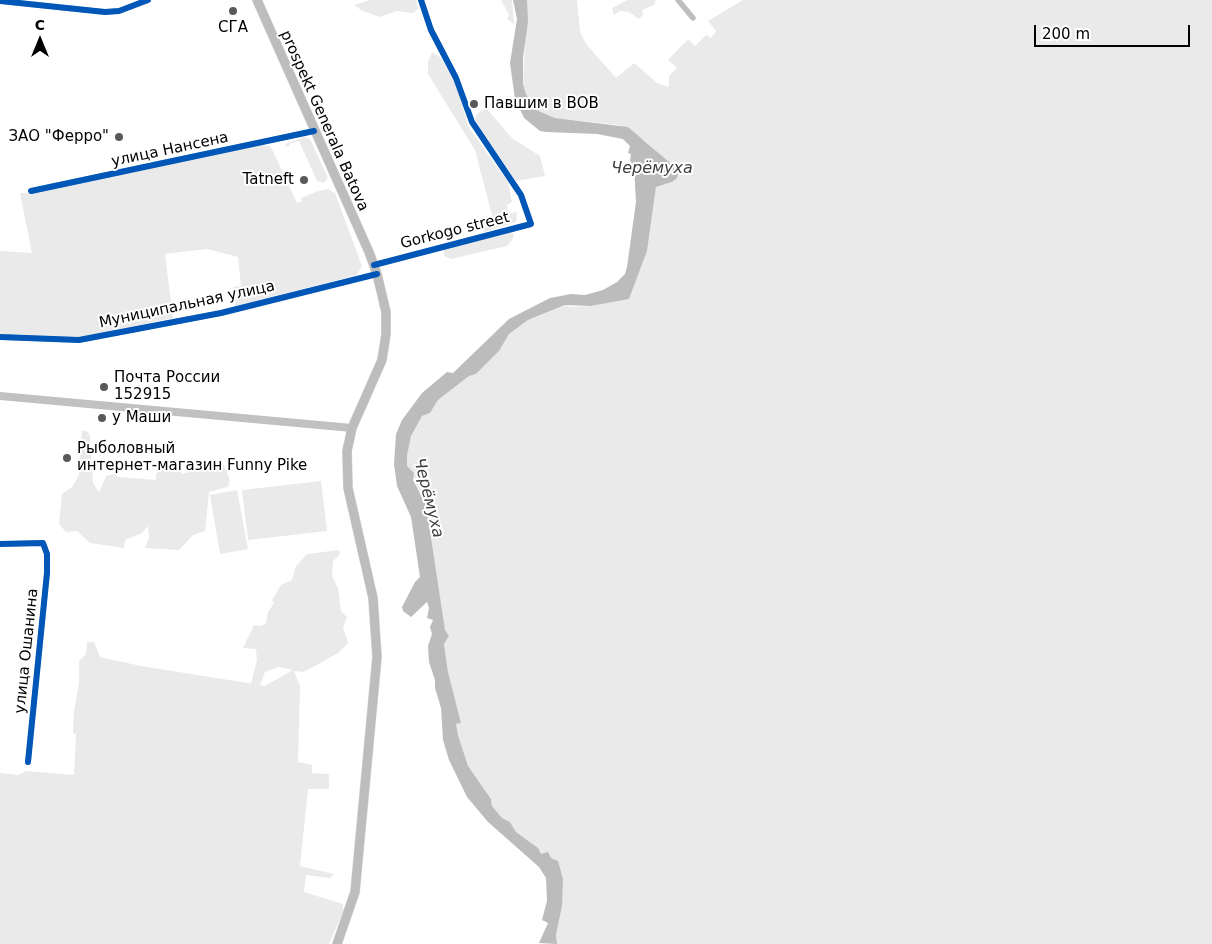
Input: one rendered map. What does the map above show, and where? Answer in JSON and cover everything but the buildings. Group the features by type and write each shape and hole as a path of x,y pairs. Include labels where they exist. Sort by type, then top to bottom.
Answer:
{"main road":[{"name":"prospekt Generala Batova","path":"257,0 376,270 386,312 386,344 375,378 352,428 346,459 348,488 373,598 377,646 377,681 356,892 337,944"}],"street":[{"path":"0,1 105,12 119,11 148,0"},
{"path":"678,0 693,18"},
{"name":"Gorkogo street","path":"376,270 531,224 521,195 472,122 456,78 432,30 422,1"},
{"name":"улица Нансена","path":"31,191 214,154 314,131"},
{"name":"Муниципальная улица","path":"0,337 79,340 220,313 376,270"},
{"path":"0,396 352,428"},
{"name":"улица Ошанина","path":"0,544 43,543 47,554 47,573 28,762"}],"shaded area":[{"path":"370,0 416,0 418,9 413,13 397,11 379,17 354,5"},
{"path":"501,0 512,0 514,24 507,19 509,15"},
{"path":"527,0 577,0 580,32 586,44 616,78 634,63 657,83 669,87 669,76 677,68 668,60 688,39 695,46 706,35 711,38 716,31 708,21 743,0 1212,0 1212,944 557,944 556,935 562,906 551,858 541,855 534,845 516,832 510,822 502,818 492,806 491,799 468,766 458,735 456,724 461,723 448,672 444,644 449,636 445,630 426,505 407,466 407,456 411,436 422,416 430,413 438,400 469,376 476,374 499,351 509,334 528,320 566,305 570,307 591,306 629,299 647,251 656,187 672,182 658,153 647,142 619,125 555,118 534,109 523,84"},
{"path":"627,0 656,0 654,5 642,10 643,15 639,19 629,12 620,11 614,15 612,8"},
{"path":"432,52 441,58 455,82 469,128 508,182 512,202 507,205 508,211 511,213 517,212 516,222 484,232 481,227 481,223 493,219 475,150 428,74 428,62"},
{"path":"486,108 512,138 540,156 545,176 516,181 475,119 477,114"},
{"path":"304,137 310,139 328,178 324,183 317,181 299,141 291,143 288,147 285,144"},
{"path":"262,145 271,147 297,203 302,201 301,198 318,191 328,189 335,193 362,266 357,275 235,306 233,287 241,286 238,257 207,249 165,254 173,318 78,338 0,335 0,251 32,253 20,193 33,193"},
{"path":"512,232 514,235 507,246 451,259 444,256 444,248"},
{"path":"82,430 88,432 90,436 93,483 99,492 106,476 115,474 118,477 156,480 156,474 161,469 178,465 182,474 197,470 210,463 222,461 230,480 228,487 209,492 205,531 193,535 179,550 145,548 149,538 148,526 142,533 125,540 124,548 90,543 77,531 66,532 59,524 62,494 72,487 79,475"},
{"path":"321,481 327,531 248,540 242,490"},
{"path":"237,490 248,549 220,554 210,495"},
{"path":"339,550 340,554 333,561 332,576 338,588 341,611 347,617 343,627 348,643 338,653 315,666 303,672 294,671 300,686 298,762 312,765 312,773 329,774 329,789 308,789 300,866 334,874 330,878 306,875 304,892 343,904 343,912 329,944 0,944 0,773 18,775 26,771 74,775 76,734 73,733 74,711 79,682 79,661 86,654 87,642 94,642 100,657 141,666 254,684 251,683 257,660 256,649 243,648 254,625 261,626 266,623 268,612 274,603 272,600 281,585 292,580 296,566 307,554","holes":["278,667 293,670 265,686 260,685 265,672"]}],"water":[{"name":"Черёмуха","path":"513,0 527,0 528,22 523,58 523,84 534,109 555,118 628,127 676,168 678,174 677,178 672,182 656,187 647,251 629,299 591,306 565,305 528,320 509,334 499,351 476,374 469,376 438,400 430,413 422,416 411,436 407,456 407,466 414,473 413,480 426,505 445,630 449,636 444,644 448,672 461,723 456,724 458,735 468,766 491,799 492,806 502,818 510,822 516,832 538,848 541,854 548,852 551,858 558,861 563,879 562,906 556,935 557,944 539,943 548,923 542,920 547,901 546,878 539,867 488,822 467,797 449,760 443,740 441,708 429,662 428,646 432,634 430,627 433,620 427,618 429,608 427,602 411,617 403,611 402,607 415,582 420,577 411,517 397,486 394,464 396,434 402,420 422,393 447,372 453,373 509,319 550,298 571,294 585,295 603,290 617,282 625,274 627,267 636,202 634,166 630,161 631,154 628,153 630,146 623,139 597,134 540,131 524,118 515,99 510,63 517,19"}],"cycle path":[{"path":"0,1 105,12 119,11 148,0"},
{"path":"374,265 531,224 521,195 472,122 456,78 431,30 421,0"},
{"path":"31,191 314,131"},
{"path":"0,337 79,340 221,313 377,274"},
{"path":"0,544 43,543 47,554 47,573 28,762"}],"place":[{"name":"СГА","path":"233,11"},
{"name":"Павшим в ВОВ","path":"474,104"},
{"name":"ЗАО \"Ферро\"","path":"119,137"},
{"name":"Tatneft","path":"304,180"},
{"name":"Почта России 152915","path":"104,387"},
{"name":"у Маши","path":"102,418"},
{"name":"Рыболовный интернет-магазин Funny Pike","path":"67,458"}]}
